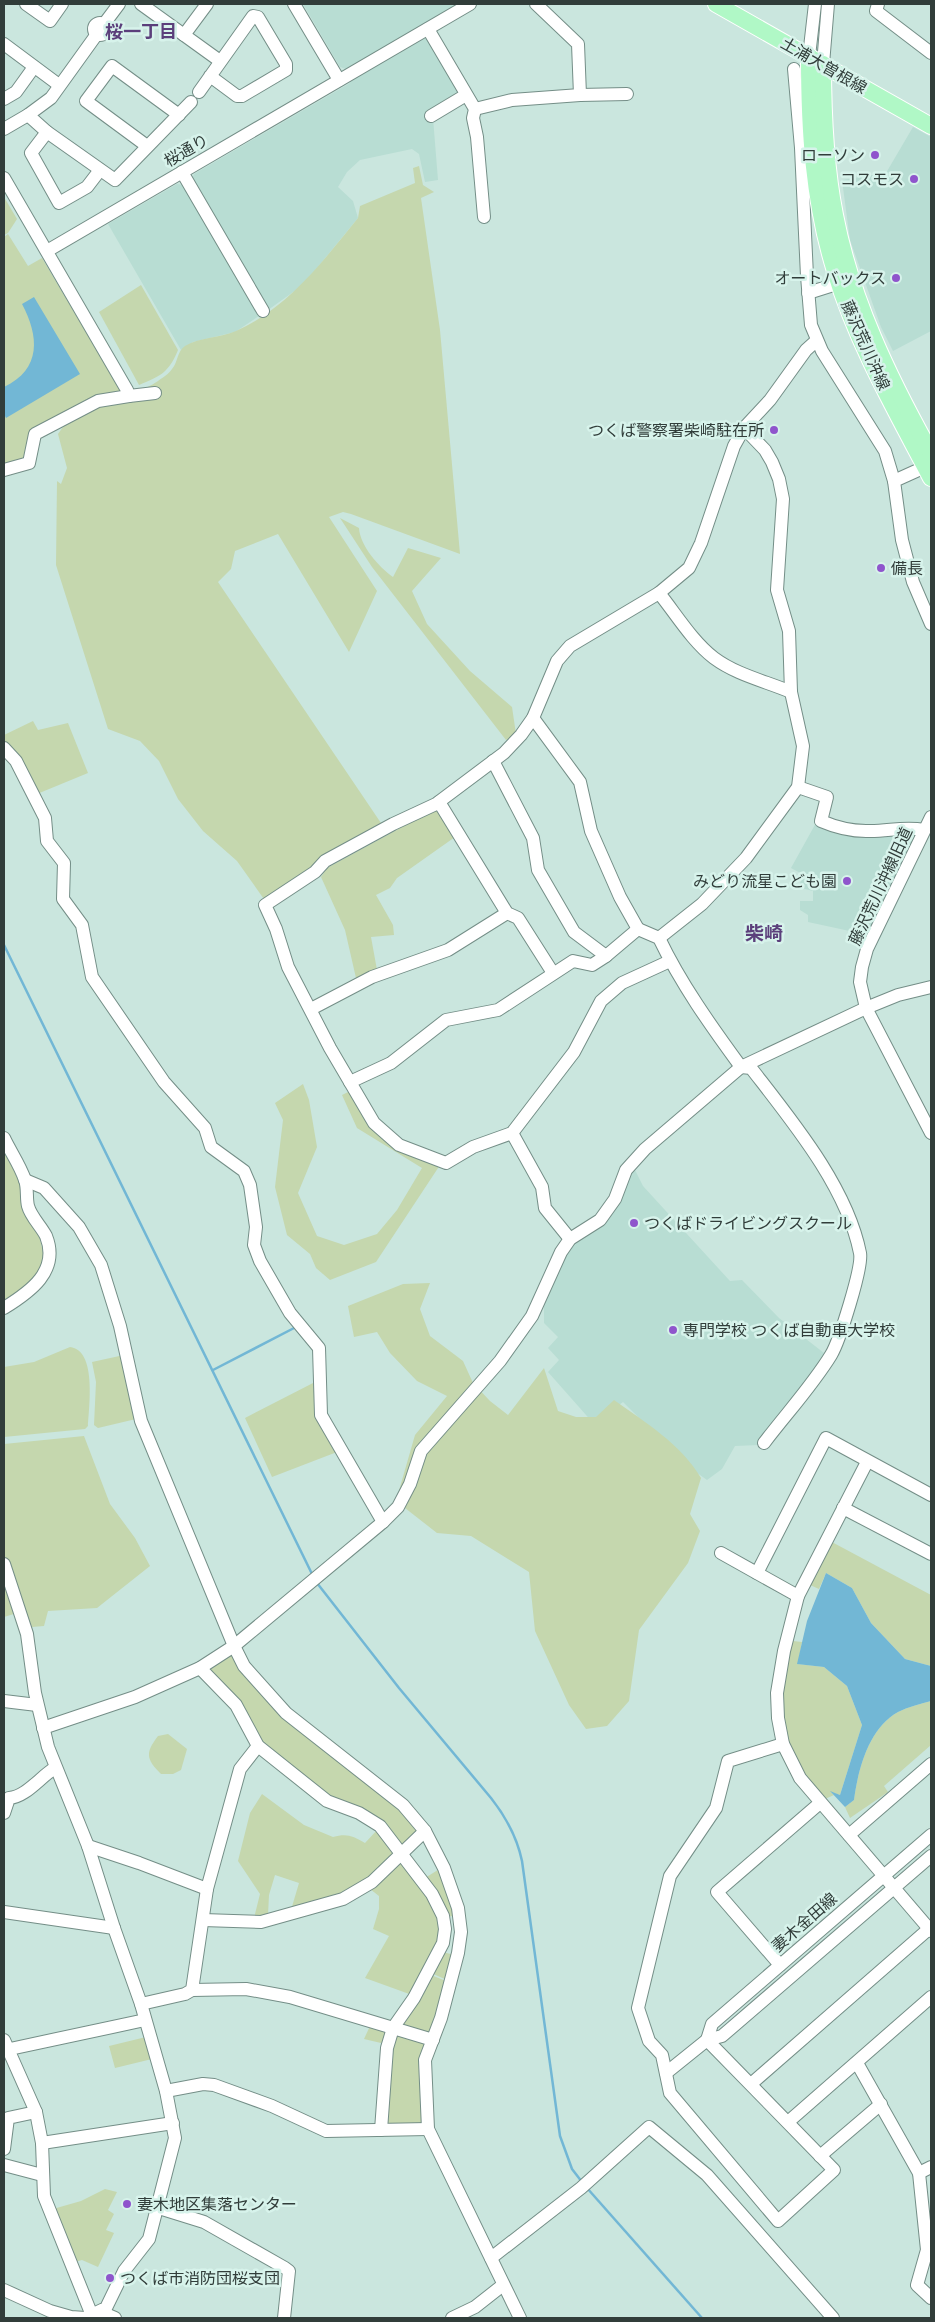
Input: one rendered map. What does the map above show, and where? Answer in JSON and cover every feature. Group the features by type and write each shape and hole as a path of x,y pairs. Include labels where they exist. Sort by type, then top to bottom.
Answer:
{"main road":[{"name":"土浦大曽根線","path":"716,4 931,126"},
{"name":"藤沢荒川沖線","path":"816,60 832,194 845,281 862,342 929,466"}],"street":[{"path":"26,4 50,21 62,4"},
{"path":"4,129 44,105 119,4"},
{"path":"184,36 207,4"},
{"path":"294,4 339,80"},
{"name":"桜通り","path":"47,251 470,4"},
{"path":"536,4 578,44 580,94"},
{"path":"815,4 816,60"},
{"path":"816,60 828,4"},
{"path":"878,4 876,11 931,53"},
{"path":"146,5 184,36 220,61"},
{"path":"28,115 47,132 114,180 195,97 220,61 253,16 258,17 286,64 286,70 242,96 237,96 210,76"},
{"path":"428,29 475,110 473,118 477,138 484,217"},
{"path":"4,44 59,85"},
{"path":"148,146 86,101 112,66 179,115"},
{"path":"4,99 16,92 34,67"},
{"path":"794,69 797,82 804,183 811,325 816,341 874,430 885,451 894,481 902,540 913,582 931,624"},
{"path":"475,110 512,100 580,94 627,94"},
{"path":"431,116 466,95"},
{"path":"47,132 31,153 59,203 87,187 100,170"},
{"path":"182,172 263,311"},
{"path":"4,178 128,393"},
{"path":"808,293 845,281"},
{"path":"670,961 622,982 601,1000 574,1052 512,1133 473,1147 446,1163 400,1145 374,1123 330,1048 288,967 276,929 265,905 315,872 326,861 438,802 493,761 521,735 533,718 556,661 570,646 659,593 689,568 713,511 734,446 744,428 770,400 806,350 816,341"},
{"path":"4,470 29,463 35,434 98,401 128,393 155,393"},
{"path":"659,938 702,904 746,858 798,787 803,746 791,692 789,631 777,590 783,499 779,479 765,450 744,428"},
{"path":"894,481 929,466"},
{"path":"659,593 713,657 761,682 791,692"},
{"path":"533,718 580,782 591,831 620,897 638,929 659,938 670,961 706,1020 741,1068"},
{"path":"4,748 16,761 45,818 48,841 64,863 63,899 82,925 92,977 164,1082 205,1128 211,1147 244,1170 250,1185 256,1227 254,1245 260,1261 290,1313 319,1348 321,1415 383,1522"},
{"path":"493,761 533,838 538,870 574,932 606,956"},
{"path":"798,787 827,797 821,821 838,828 868,832 908,827 924,830"},
{"path":"438,802 507,913 518,918 553,973"},
{"name":"藤沢荒川沖線旧道","path":"931,817 867,949 860,982 866,1008 931,1132"},
{"path":"311,1010 372,977 448,950 507,913"},
{"path":"350,1082 391,1063 446,1020 498,1010 573,961 592,964 606,956 638,929"},
{"path":"44,1728 135,1697 200,1668 234,1646 383,1522 398,1507 402,1500 410,1484 421,1451 500,1361 532,1316 561,1252 570,1238 600,1220 615,1199 626,1170 645,1149 741,1068 866,1008 898,995 931,987"},
{"path":"741,1068 751,1068 801,1132 849,1216 861,1256 846,1320 832,1354 764,1442"},
{"path":"512,1133 542,1187 546,1208 570,1238"},
{"path":"4,1138 25,1180 28,1207 45,1234 50,1247 48,1267 43,1276 4,1308"},
{"path":"25,1180 44,1188 79,1226 101,1265 120,1326 142,1421 234,1646 244,1666 286,1713 403,1804 425,1831 452,1886 461,1923 458,1954 442,2018 425,2060 428,2129 520,2318"},
{"path":"757,1574 826,1438 867,1462 931,1495"},
{"path":"751,2084 931,1929 800,1778 783,1744 778,1718 777,1693 787,1637 798,1596 867,1462"},
{"path":"842,1508 931,1554"},
{"path":"721,1553 798,1596"},
{"path":"4,1564 27,1634 37,1705 55,1768 88,1846 141,2004 166,2091 175,2138 174,2152 149,2239 124,2270 109,2305 95,2315"},
{"path":"200,1668 236,1705 258,1746 327,1801 359,1813 380,1826 402,1852 432,1894 443,1916 445,1929 443,1943 414,1998 393,2028 387,2048 381,2130"},
{"path":"4,1701 37,1705"},
{"path":"707,2040 834,2170 778,2221 670,2093 662,2055 650,2040 638,2008 670,1876 716,1808 728,1761 783,1744"},
{"path":"192,1990 207,1889 240,1769 258,1746"},
{"path":"849,1835 931,1764"},
{"path":"4,1813 9,1798 22,1796 44,1774 55,1768"},
{"path":"780,1965 717,1892 820,1803"},
{"path":"202,1920 261,1922 343,1899 372,1882 425,1831"},
{"name":"妻木金田線","path":"707,2040 712,2024 931,1835"},
{"path":"88,1846 207,1889"},
{"name":"妻木金田線","path":"666,2073 707,2040 722,2036 931,1856"},
{"path":"4,1912 114,1928"},
{"path":"141,2004 185,1994 192,1990 246,1989 274,1994 433,2040"},
{"path":"788,2122 929,2005"},
{"path":"95,2315 44,2196 42,2143 36,2112 7,2044 145,2020"},
{"path":"857,2063 918,2173 927,2250 918,2285 931,2298"},
{"path":"166,2091 203,2084 214,2086 272,2106 326,2131 428,2129"},
{"path":"820,2156 880,2104"},
{"path":"4,2149 8,2118 36,2112"},
{"path":"42,2143 173,2123"},
{"path":"491,2258 585,2184 650,2128 707,2175 833,2318"},
{"path":"4,2165 42,2175"},
{"path":"918,2173 931,2167"},
{"path":"158,2208 204,2222 289,2271 284,2318"},
{"path":"452,2318 476,2307 503,2285"},
{"path":"4,2290 50,2311 71,2317 95,2315 115,2318"}],"shaded area":[{"path":"303,4 458,4 346,69 340,67"},
{"path":"421,38 428,39 461,96 433,118 438,180 425,182 419,154 412,149 360,160 347,172 338,187 353,201 358,218 303,285 268,310 192,179 194,174 350,83 351,79"},
{"path":"913,127 931,137 931,331 893,351 881,327 850,240 842,180 886,173"},
{"path":"419,166 423,185 434,192 421,198 440,330 460,554 351,514 343,512 329,517 377,591 349,652 278,534 235,551 231,569 218,582 383,826 266,902 237,861 203,831 178,799 159,761 140,741 108,729 56,565 57,481 61,484 67,468 58,434 78,415 158,381 171,371 180,351 185,346 236,331 272,310 318,267 358,218 360,206 415,183 413,168"},
{"path":"177,184 184,185 259,316 235,332 193,342 181,350 108,224"},
{"path":"4,197 17,219 8,233 4,235"},
{"path":"8,234 28,266 42,258 121,391 31,434 24,460 4,465 4,237"},
{"path":"141,285 178,350 168,368 153,379 139,385 99,312"},
{"path":"340,518 359,528 363,542 371,556 393,577 408,548 441,558 412,591 427,624 470,671 512,707 516,734 506,740 372,567"},
{"path":"33,721 38,730 68,723 88,773 37,794 4,742 4,735"},
{"path":"437,808 455,837 397,878 390,888 376,895 393,925 394,935 371,937 377,970 356,978 345,930 321,877 327,868"},
{"name":"みどり流星こども園","path":"816,823 916,833 868,935 808,922 808,915 800,910 800,901 813,901 813,891 798,887 804,875 791,868"},
{"path":"303,1084 309,1100 317,1147 298,1193 317,1236 344,1245 377,1234 397,1210 422,1168 357,1128 342,1095 354,1089 385,1134 442,1162 376,1262 330,1280 316,1268 310,1254 287,1235 275,1187 283,1120 275,1103"},
{"path":"4,1147 21,1181 38,1230 44,1257 36,1278 4,1304"},
{"name":"専門学校 つくば自動車大学校","path":"633,1166 643,1186 730,1281 742,1280 779,1318 824,1353 815,1372 759,1445 735,1446 722,1469 707,1480 686,1465 623,1402 594,1424 548,1372 559,1360 548,1348 558,1337 544,1323 544,1305 561,1264 574,1242 609,1218 617,1207"},
{"path":"430,1283 420,1309 430,1336 463,1361 473,1383 490,1401 508,1415 544,1368 558,1411 576,1417 596,1417 614,1400 673,1444 701,1478 690,1514 700,1531 688,1563 639,1630 629,1701 607,1726 586,1729 569,1705 535,1631 529,1572 471,1536 437,1533 396,1501 415,1435 447,1396 417,1381 390,1353 377,1332 354,1337 348,1306 403,1284"},
{"path":"70,1347 79,1350 88,1368 90,1393 88,1426 85,1429 4,1437 4,1367 34,1362"},
{"path":"124,1355 136,1419 98,1428 94,1425 96,1382 92,1362"},
{"path":"315,1382 314,1408 337,1452 272,1477 245,1418"},
{"path":"84,1436 110,1504 135,1538 150,1566 97,1608 48,1611 44,1626 32,1627 4,1555 4,1444"},
{"path":"830,1541 931,1595 931,1666 905,1659 871,1623 852,1588 826,1573 819,1589 810,1585"},
{"path":"4,1575 17,1613 4,1617"},
{"path":"793,1641 802,1642 798,1664 824,1667 847,1686 862,1725 840,1795 831,1792 834,1795 825,1799 813,1787 793,1756 783,1724 782,1708 785,1676"},
{"path":"230,1652 243,1670 402,1808 418,1832 403,1846 337,1802 264,1747 208,1673 208,1666"},
{"path":"931,1701 931,1745 884,1786 888,1792 850,1818 845,1807 854,1800 862,1763 879,1728 898,1712"},
{"path":"168,1734 187,1749 181,1770 173,1774 161,1774 152,1764 149,1752 158,1736"},
{"path":"262,1794 304,1825 333,1837 350,1836 365,1843 378,1829 396,1851 370,1880 347,1894 291,1910 299,1883 275,1875 269,1895 268,1915 254,1918 260,1894 238,1861 250,1813"},
{"path":"401,1859 428,1896 441,1928 441,1937 433,1957 412,1995 365,1978 389,1936 373,1929 379,1909 379,1896 370,1889"},
{"path":"441,1868 456,1915 448,1917 425,1878"},
{"path":"443,1952 454,1955 447,1980 431,1973"},
{"path":"431,1975 446,1981 432,2034 400,2027"},
{"path":"370,2026 386,2030 386,2040 381,2043 364,2039"},
{"path":"394,2034 426,2041 424,2122 421,2126 387,2127"},
{"path":"146,2037 152,2059 115,2068 109,2046"},
{"path":"105,2189 117,2192 108,2210 114,2214 106,2230 114,2233 98,2267 82,2260 75,2262 53,2209 81,2201"}],"water":[{"path":"34,297 80,374 6,418 4,414 4,387 16,380 25,371 34,351 32,328 22,304"},
{"path":"826,1573 852,1588 871,1623 905,1659 931,1666 931,1701 898,1712 879,1728 862,1763 854,1800 845,1807 830,1791 840,1795 862,1725 847,1686 824,1667 797,1664 807,1621"}],"waterway":[{"path":"4,945 313,1576"},
{"path":"213,1370 296,1327"},
{"path":"317,1583 399,1688 491,1798 514,1836 522,1861 560,2136 572,2169 582,2182"},
{"path":"587,2188 702,2318"}],"place":[{"name":"ローソン","path":"875,155"},
{"name":"コスモス","path":"914,179"},
{"name":"オートバックス","path":"896,278"},
{"name":"つくば警察署柴崎駐在所","path":"774,430"},
{"name":"備長","path":"881,568"},
{"name":"みどり流星こども園","path":"847,881"},
{"name":"つくばドライビングスクール","path":"634,1223"},
{"name":"専門学校 つくば自動車大学校","path":"673,1330"},
{"name":"妻木地区集落センター","path":"127,2204"},
{"name":"つくば市消防団桜支団","path":"110,2278"}],"district":[{"name":"桜一丁目","path":"141,32"},
{"name":"柴崎","path":"764,933"}]}
